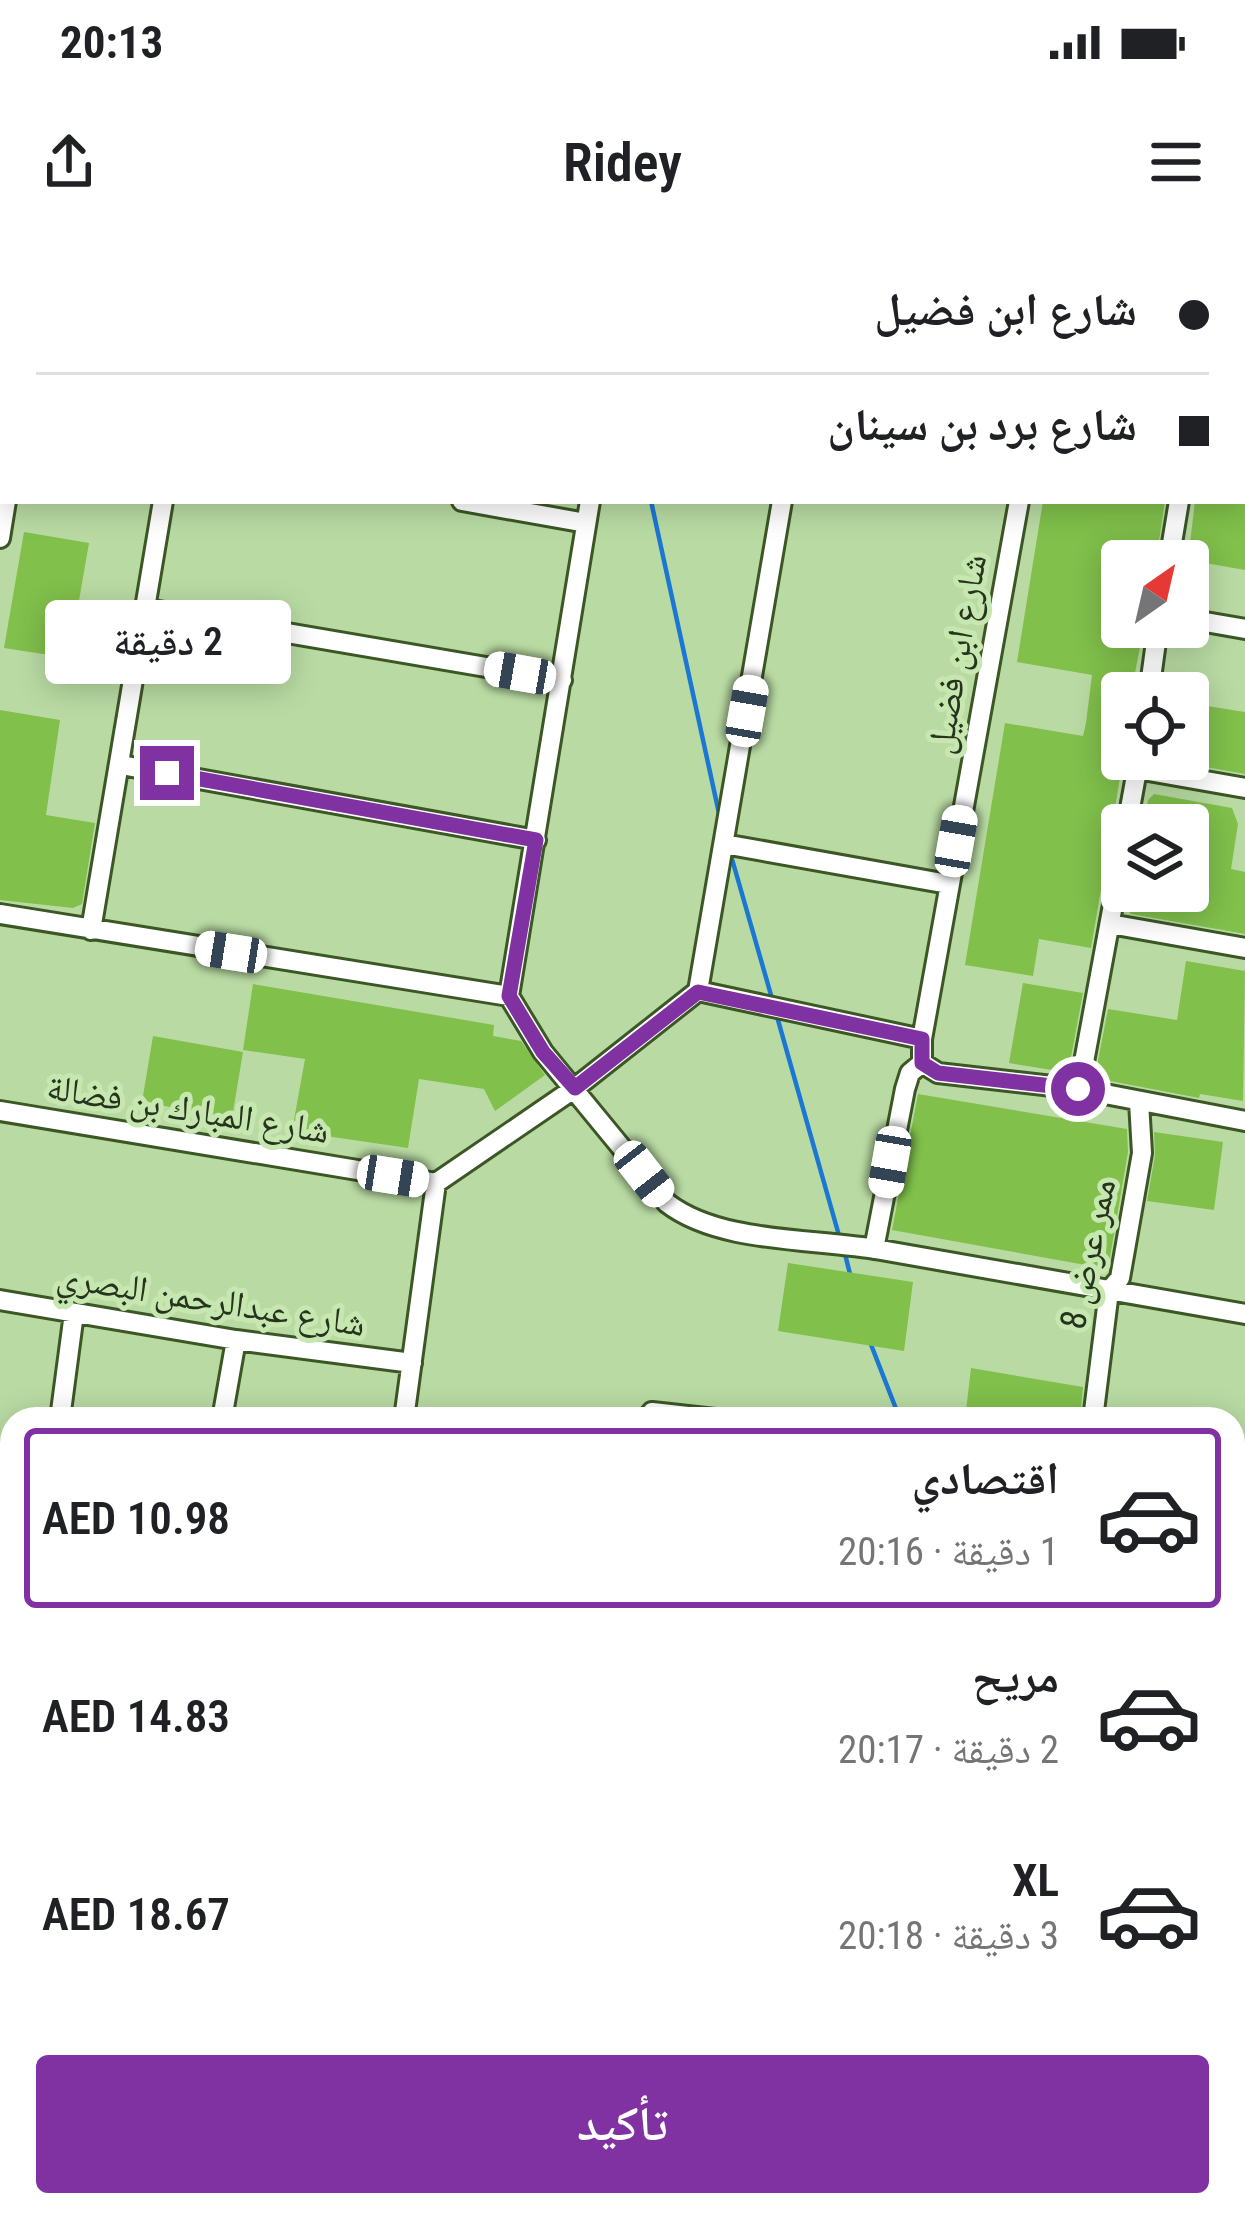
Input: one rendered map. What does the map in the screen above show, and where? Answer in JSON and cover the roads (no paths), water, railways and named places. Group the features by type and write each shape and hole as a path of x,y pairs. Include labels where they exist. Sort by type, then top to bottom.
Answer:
{"street":[{"path":"0,538 6,504"},
{"path":"92,930 164,504"},
{"path":"479,504 586,523"},
{"path":"589,504 509,996 543,1052 667,1203 688,1219 716,1228 874,1249 1245,1314"},
{"path":"406,1407 436,1183 575,1088 698,992 781,504"},
{"name":"شارع ابن فضيل","path":"922,1063 948,884 1018,504"},
{"path":"1172,540 1178,504"},
{"path":"147,609 562,680"},
{"path":"1209,623 1245,629"},
{"path":"121,765 536,840"},
{"path":"1209,780 1245,788"},
{"path":"724,844 948,884"},
{"path":"1078,1089 1112,912"},
{"path":"0,914 509,996"},
{"path":"1110,924 1245,947"},
{"path":"698,992 922,1039"},
{"path":"874,1249 904,1089 910,1073 922,1063 938,1073 1078,1089 1245,1120"},
{"name":"ممر عرض 8","path":"1095,1407 1109,1291 1120,1277 1142,1154 1139,1102"},
{"name":"شارع المبارك بن فضالة","path":"0,1111 436,1183"},
{"name":"شارع عبدالرحمن البصري","path":"0,1300 236,1340 412,1363"},
{"path":"62,1407 74,1313"},
{"path":"224,1407 236,1340"}],"waterway":[{"path":"652,504 720,818"},
{"path":"730,852 773,1002"},
{"path":"776,1013 840,1239"},
{"path":"844,1250 850,1274"},
{"path":"870,1342 895,1407"}]}
